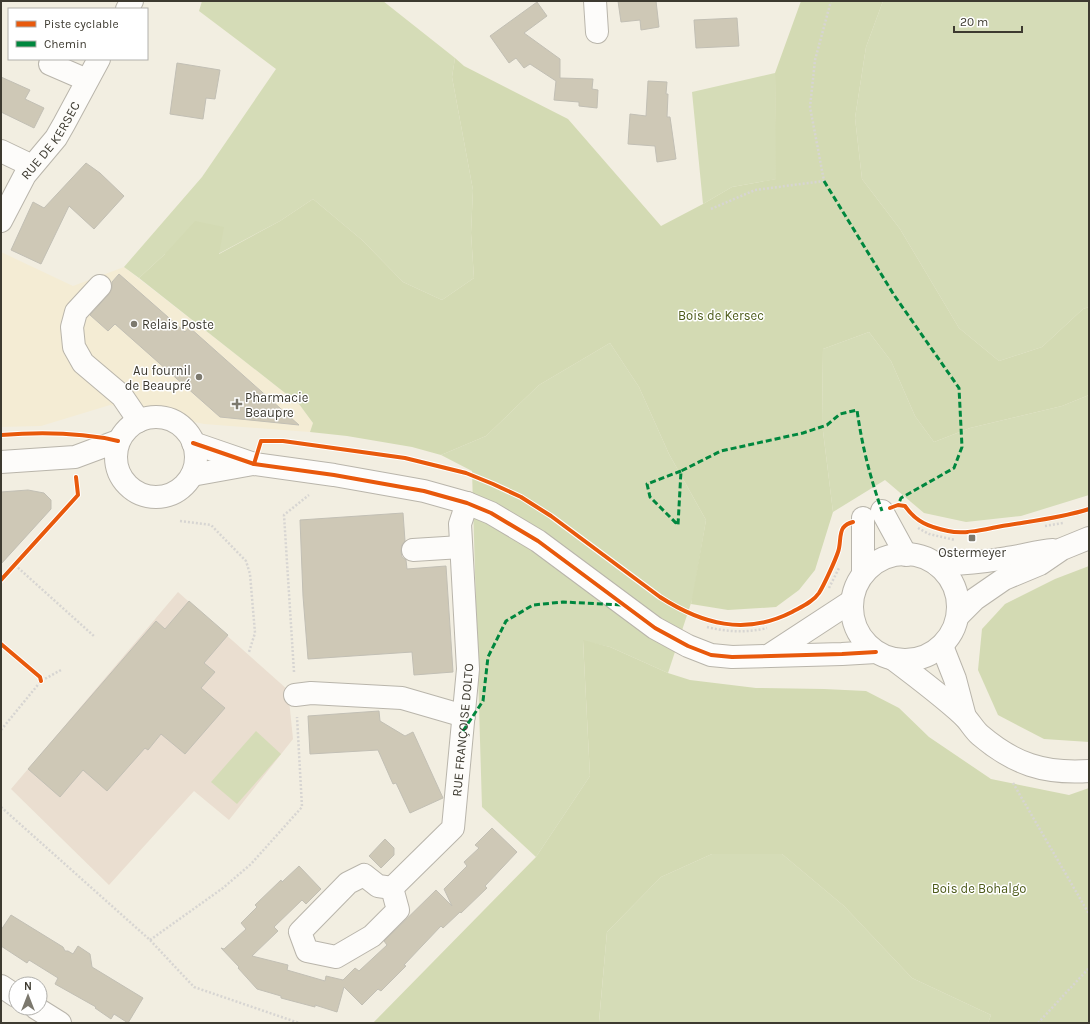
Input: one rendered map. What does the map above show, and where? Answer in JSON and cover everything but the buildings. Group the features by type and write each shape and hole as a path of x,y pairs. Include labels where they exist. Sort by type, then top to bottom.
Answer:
{"street":[{"path":"595,1 597,32"},
{"name":"RUE DE KERSEC","path":"1,221 30,167 56,138 98,60"},
{"path":"50,64 88,80"},
{"path":"1,151 24,162 30,167"},
{"path":"100,286 76,312 72,327 74,347 83,363 122,396 139,421"},
{"path":"149,417 158,417 176,422 183,428 193,443 196,453 192,475 176,492 164,497 150,497 138,493 127,485 120,476 116,465 118,441 124,432 139,421 149,417"},
{"path":"1,462 75,457 118,441"},
{"path":"193,443 254,464 334,475 424,490 467,503 491,513 538,541 655,628 688,646 711,655 732,657 842,654 885,656 910,660 928,656 942,646 952,632 958,616 958,602 955,587 947,574 936,564 926,558 913,554 890,558 874,564 863,574 856,587 852,601 853,616 857,630 865,642 885,656 919,679 965,717 978,734 999,750 1021,762 1046,769 1069,772 1089,771"},
{"path":"75,457 120,476"},
{"path":"192,475 254,464"},
{"name":"RUE FRANÇOISE DOLTO","path":"392,888 453,828 468,669 460,524 467,503"},
{"path":"863,574 872,515 906,555"},
{"path":"958,616 975,599 1004,579 1040,564 1062,549 1089,538"},
{"path":"413,550 461,547"},
{"path":"936,564 959,565 1062,549"},
{"path":"768,656 852,601"},
{"path":"942,646 955,679 965,717"},
{"path":"295,695 311,693 402,698 464,716"},
{"path":"48,1016 60,1023"}],"path":[{"path":"711,209 755,190 824,181 810,107 815,60 831,1"},
{"path":"150,940 223,888 251,864 302,807 284,515 334,475"},
{"path":"180,521 211,525 246,561 250,574 255,633 249,652"},
{"path":"1041,527 1064,522"},
{"path":"913,526 929,534 960,540"},
{"path":"10,570 20,559"},
{"path":"15,565 95,636"},
{"path":"825,595 840,567"},
{"path":"700,626 731,632 755,631 774,626"},
{"path":"1,730 41,679 61,670"},
{"path":"1009,776 1089,914"},
{"path":"1,807 150,940 194,987 299,1023"},
{"path":"1038,1023 1089,968"}],"shaded area":[{"path":"1,252 73,286 124,267 299,404 313,423 310,432 204,424 110,405 41,426 1,427"},
{"path":"178,592 288,690 293,739 229,820 194,791 109,885 11,789"}],"green space":[{"path":"202,1 383,1 455,58 452,77 473,190 471,233 474,278 442,300 403,282 362,240 313,199 280,221 218,254 165,254 139,278 124,267 202,177 276,69 199,11"},
{"name":"Bois de Kersec","path":"801,1 883,1 866,47 855,118 862,179 900,229 959,328 999,361 1042,347 1083,309 1089,307 1089,395 1062,406 970,428 934,442 915,416 891,361 869,332 823,349 822,423 833,512 815,570 799,590 776,607 728,610 691,604 706,520 669,454 639,387 610,343 539,385 486,436 441,455 412,447 347,436 310,432 313,423 299,404 139,278 165,254 195,221 224,227 219,254 280,221 313,199 362,240 403,282 442,300 474,278 471,233 473,190 452,77 455,58 464,66 568,119 661,226 732,187 776,179 775,73"},
{"path":"883,1 1089,1 1089,307 1083,309 1042,347 999,361 959,328 900,229 862,179 855,118 866,47"},
{"path":"775,73 777,179 732,187 703,204 692,92"},
{"path":"869,332 891,361 915,416 934,442 970,428 1062,406 1089,395 1089,495 1021,516 966,522 924,513 885,480 833,512 822,423 823,349"},
{"path":"610,343 639,387 669,454 706,520 693,597 668,673 610,647 583,641 590,776 536,857 482,807 472,471 441,455 486,436 539,385"},
{"path":"1089,566 1089,742 1044,739 998,715 978,670 982,629 1005,604 1055,579"},
{"name":"Bois de Bohalgo","path":"583,640 610,647 668,673 690,680 756,688 866,691 899,708 929,737 991,779 1069,795 1089,788 1089,1023 988,1023 991,1015 912,978 844,906 782,854 712,854 661,877 607,932 599,1021 601,1023 373,1023 536,857 590,776"},
{"path":"256,731 281,754 237,804 211,782"},
{"path":"712,854 782,854 844,906 912,978 991,1015 988,1023 599,1022 607,932 661,877"}],"marked path":[{"path":"824,181 894,295 959,388 962,447 954,468 901,498 898,505"},
{"path":"681,471 647,484 650,497 678,525 681,471 721,451 803,433 827,425 840,414 857,410 867,461 882,511"},
{"path":"463,731 483,701 488,657 506,621 533,605 563,602 623,605"}],"cycle path":[{"path":"1,435 31,433 74,434 118,441"},
{"path":"254,464 261,441 283,441 405,458 466,473 521,497 551,516 660,597 692,614 724,624 757,624 792,612 814,599 819,593 839,549 843,528 853,522"},
{"path":"193,443 254,464 334,475 424,491 467,503 491,513 538,541 655,628 688,646 711,655 732,657 876,652"},
{"path":"1,580 78,495 76,477"},
{"path":"890,508 898,505 905,506 918,520 929,526 955,532 975,531 1057,517 1089,509"},
{"path":"1,644 40,677 41,681"}],"place":[{"name":"Relais Poste","path":"134,324"},
{"name":"Au fournil de Beaupré","path":"199,377"},
{"name":"Pharmacie Beaupre","path":"237,404"},
{"name":"Ostermeyer","path":"972,538"}]}
